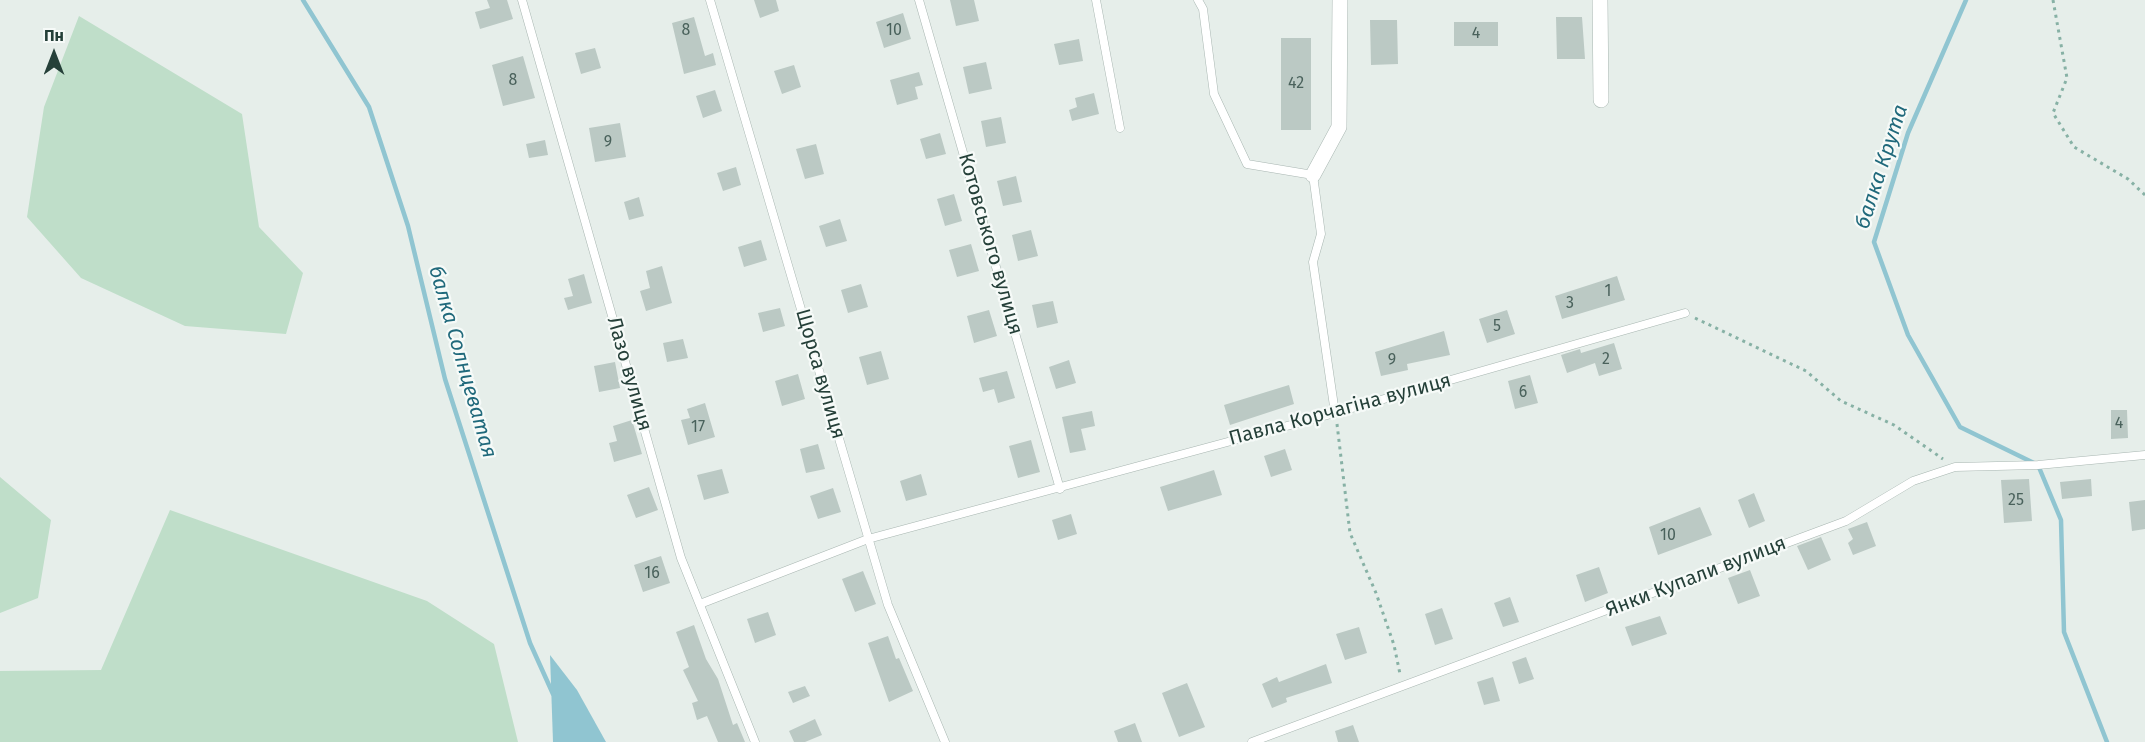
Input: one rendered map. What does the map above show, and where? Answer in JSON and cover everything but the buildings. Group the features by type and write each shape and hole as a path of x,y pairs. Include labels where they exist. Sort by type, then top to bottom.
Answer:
{"street":[{"path":"1313,175 1339,127 1340,0"},
{"path":"1600,0 1601,100"}],"lane":[{"name":"Лазо вулиця","path":"522,0 681,558 755,742"},
{"name":"Щорса вулиця","path":"710,0 888,605 945,742"},
{"name":"Котовського вулиця","path":"919,0 1060,489"},
{"path":"1095,0 1120,128"},
{"path":"1198,0 1203,9 1214,94 1247,164 1313,175 1321,234 1313,262 1335,413"},
{"name":"Павла Корчагіна вулиця","path":"700,604 868,538 1060,489 1685,313"},
{"name":"Янки Купали вулиця","path":"1252,742 1403,688 1846,521 1913,481 1955,467 2038,465 2145,455"}],"path":[{"path":"2053,0 2067,78 2053,113 2074,147 2128,178 2145,195"},
{"path":"1685,313 1806,371 1841,401 1894,425 1955,467"},
{"path":"1335,413 1350,533 1390,634 1403,688"}],"green space":[{"path":"79,16 242,114 259,227 303,273 286,334 185,326 81,278 27,217 44,107"},
{"path":"0,477 51,520 38,598 0,613"},
{"path":"170,510 427,601 494,644 518,742 0,742 0,671 101,670"}],"water":[{"path":"550,655 577,690 606,742 553,742"}],"waterway":[{"name":"балка Солнцеватая","path":"303,0 369,107 408,226 445,379 530,643 553,694"},
{"name":"балка Крута","path":"1966,0 1908,133 1874,242 1908,335 1960,427 2038,465 2061,520 2064,632 2107,742"}]}
